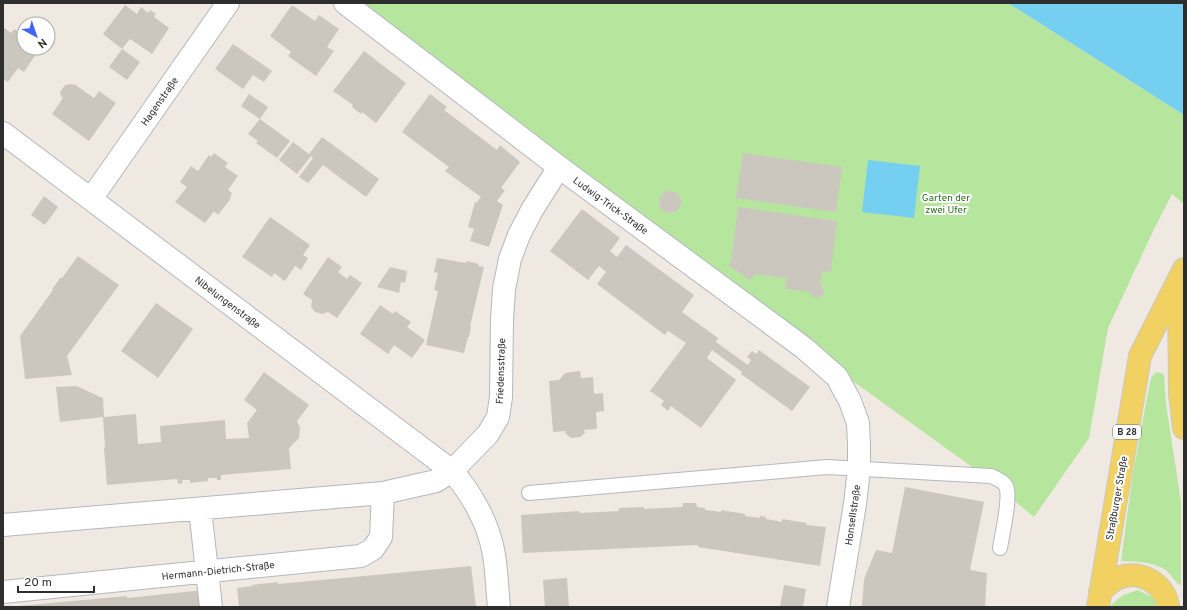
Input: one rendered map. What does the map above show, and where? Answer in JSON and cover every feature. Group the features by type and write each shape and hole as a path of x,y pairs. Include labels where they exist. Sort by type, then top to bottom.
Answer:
{"main road":[{"name":"Straßburger Straße","path":"1181,274 1180,394 1184,428"},
{"name":"Straßburger Straße","path":"1099,599 1140,356 1181,274"},
{"path":"1099,599 1111,582 1121,577 1134,575 1154,582 1166,596 1168,607"}],"street":[{"name":"Hagenstraße","path":"91,199 228,3"},
{"name":"Ludwig-Trick-Straße","path":"344,3 559,167 804,348 837,377 850,401 858,423"},
{"name":"Nibelungenstraße","path":"3,133 452,471"},
{"name":"Friedensstraße","path":"452,471 488,434 498,417 501,397 504,289 510,259 519,235 532,210 559,167"},
{"name":"Honsellstraße","path":"838,607 855,504 859,469 858,423"},
{"path":"3,525 383,493 436,481 452,471 467,490 489,532 494,554 499,607"},
{"name":"Hermann-Dietrich-Straße","path":"3,592 361,556 373,549 381,537 383,493"},
{"path":"200,509 205,540 211,607"}],"lane":[{"path":"529,493 827,467 990,476 996,478 1004,484 1008,493 1000,548"}],"green space":[{"name":"Garten der zwei Ufer","path":"337,3 1008,3 1184,115 1184,204 1172,194 1154,229 1108,328 1089,438 1034,517 982,474 444,87"},
{"path":"1157,372 1164,375 1166,404 1181,502 1181,584 1179,585 1168,572 1159,566 1143,562 1121,561 1133,472 1150,382 1152,376"},
{"path":"1138,590 1152,597 1158,607 1111,607 1111,605 1123,595"}],"water":[{"path":"1008,3 1184,3 1184,115"},
{"path":"868,160 920,166 914,218 862,212"}],"building":[{"path":"125,5 137,14 141,7 148,13 150,10 156,14 154,17 169,28 152,54 130,39 122,49 103,34"},
{"path":"292,5 315,21 319,15 339,29 327,47 334,51 316,76 288,56 291,52 270,36"},
{"path":"3,27 11,33 14,29 16,30 16,56 35,56 24,72 18,68 8,82 3,79"},
{"path":"233,44 272,71 264,82 253,75 243,89 215,69"},
{"path":"122,49 140,62 127,80 109,67"},
{"path":"364,51 406,83 376,123 362,112 361,114 352,107 353,105 333,91"},
{"path":"74,84 94,98 99,91 116,103 89,141 52,114 63,98 60,92 65,85"},
{"path":"249,94 268,107 260,119 241,106"},
{"path":"430,94 447,107 444,110 497,150 500,145 520,162 501,188 505,190 497,201 503,205 489,247 470,241 474,229 468,227 475,202 477,202 481,197 445,171 449,167 402,132"},
{"path":"260,119 290,141 277,158 256,143 258,141 248,134"},
{"path":"322,137 379,179 366,197 323,165 308,183 299,177 313,158 311,156 297,174 279,160 293,142 309,154"},
{"path":"214,153 228,163 225,167 238,176 228,190 232,193 231,198 218,215 214,211 205,223 175,202 187,187 180,182 191,166 198,171 209,155 211,157"},
{"path":"743,153 842,167 836,212 736,198"},
{"path":"670,191 674,192 680,198 680,206 674,212 670,213 666,212 660,206 659,202 660,198 666,192"},
{"path":"44,196 58,207 45,225 31,215"},
{"path":"738,207 837,221 831,272 822,271 820,284 824,290 823,295 815,298 810,292 785,289 787,278 755,274 750,280 728,265 731,262"},
{"path":"582,209 620,238 610,251 617,257 626,245 694,295 682,312 718,338 716,342 748,365 751,360 747,357 752,351 756,354 759,350 810,387 792,411 741,374 742,372 712,350 707,358 736,380 701,428 671,406 668,411 661,405 664,401 650,391 686,343 668,331 665,335 597,284 606,272 599,266 588,280 550,251"},
{"path":"270,217 310,245 303,255 308,258 301,270 295,266 285,281 274,273 272,277 242,257"},
{"path":"78,256 119,285 67,356 72,375 25,379 20,336 53,290 52,289"},
{"path":"328,257 342,267 338,272 347,279 350,275 362,283 337,318 328,312 322,314 315,312 311,307 312,300 303,294"},
{"path":"437,258 466,263 466,261 479,264 478,266 484,267 470,326 469,337 464,353 426,345 438,291 434,290 438,273 434,272"},
{"path":"390,267 407,271 405,283 401,282 399,293 377,287"},
{"path":"156,303 193,329 158,378 121,351"},
{"path":"380,305 393,314 395,311 411,322 407,327 425,340 412,358 394,345 388,354 360,334"},
{"path":"580,371 581,378 593,377 594,394 603,393 604,411 596,412 597,429 584,430 585,433 580,437 571,438 565,431 553,432 549,381 559,380 565,373"},
{"path":"264,372 309,405 297,421 300,428 299,438 289,448 291,469 221,475 221,480 217,480 217,478 208,478 208,481 190,483 190,480 182,480 183,483 178,484 177,479 107,485 103,417 60,422 56,387 76,386 103,398 104,417 136,414 138,444 161,442 160,426 225,420 226,439 249,438 247,423 257,410 244,400"},
{"path":"905,487 984,502 970,570 987,573 985,607 862,607 864,579 876,550 892,553"},
{"path":"683,503 696,503 697,507 705,508 705,510 721,512 721,510 745,514 745,516 760,518 760,516 766,517 766,519 782,522 782,519 807,523 806,525 826,527 820,566 698,547 698,545 523,553 521,515 579,511 580,513 619,511 619,508 644,507 644,509 683,507"},
{"path":"471,566 476,607 239,607 237,588 252,585 278,582 278,584"},
{"path":"567,578 569,607 545,607 543,580"},
{"path":"784,585 806,589 803,607 780,607"},
{"path":"204,590 205,607 18,607 127,596 127,598"}]}
